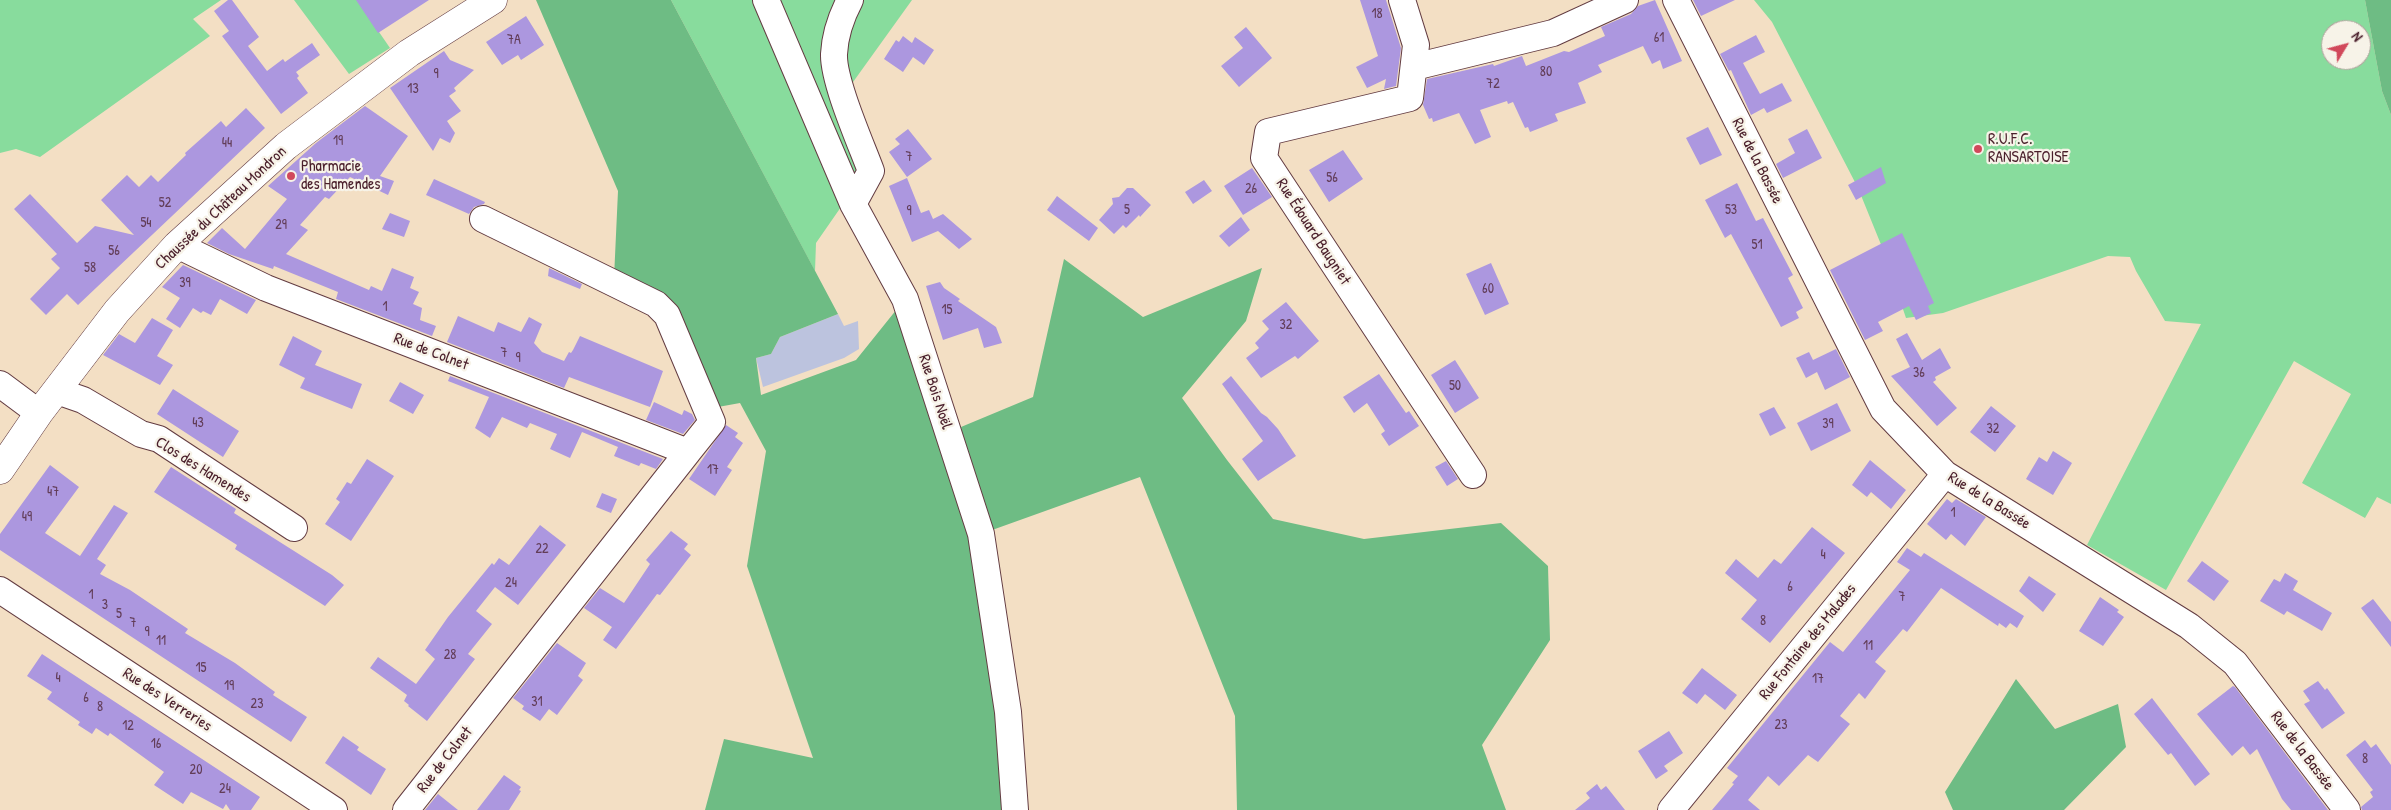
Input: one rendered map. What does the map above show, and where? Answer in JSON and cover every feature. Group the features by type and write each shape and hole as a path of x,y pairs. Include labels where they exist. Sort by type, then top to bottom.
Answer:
{"main road":[{"name":"Chaussée du Château Mondron","path":"0,470 39,413 117,311 177,245 286,146 409,53 493,0"}],"street":[{"name":"Rue Bois Noël","path":"766,0 853,204 905,299 981,534 1008,712 1014,810"},
{"path":"850,0 840,19 834,56 840,88 871,171 853,204"},
{"name":"Rue Édouard Baugniet","path":"1402,0 1416,46 1410,98 1268,132 1264,158 1473,476"},
{"path":"1414,67 1553,33 1625,0"},
{"name":"Rue de la Bassée","path":"1676,0 1883,409 1945,474 2190,626 2235,664 2347,810"},
{"name":"Rue de Colnet","path":"406,810 712,422 668,315 656,304 483,219"},
{"name":"Rue de Colnet","path":"177,245 266,288 688,452"},
{"path":"0,384 39,413"},
{"name":"Clos des Hamendes","path":"57,391 83,400 141,434 159,439 294,528"},
{"name":"Rue Fontaine des Malades","path":"1671,810 1945,474"},
{"name":"Rue des Verreries","path":"0,590 334,810"}],"shaded area":[{"path":"838,314 844,326 858,321 859,349 844,358 763,387 756,358 771,354 780,337"}],"green space":[{"path":"0,0 221,0 193,19 210,36 40,157 16,149 0,153"},
{"path":"294,0 357,0 390,48 349,74"},
{"path":"536,0 671,0 838,314 780,337 771,354 756,358 761,395 856,360 905,299 980,528 961,427 1033,397 1064,259 1143,317 1262,268 1246,321 1182,398 1273,519 1364,539 1501,523 1548,566 1550,640 1482,745 1506,810 1237,810 1235,716 1140,477 981,534 1015,810 705,810 724,739 813,758 747,566 766,451 740,403 707,409 658,306 614,278 618,191"},
{"path":"671,0 761,0 841,207 816,243 815,271"},
{"path":"772,0 912,0 843,96 871,171 853,204"},
{"path":"1754,0 2365,0 2369,20 2321,20 2321,70 2371,70 2371,32 2382,91 2391,115 2391,504 2377,497 2365,518 2302,483 2351,394 2294,361 2166,590 2087,545 2201,324 2165,321 2130,257 2108,256 1943,313 1906,318 1882,247 1858,188 1772,22"},
{"path":"2365,0 2391,0 2391,115 2382,91 2371,32 2371,20 2369,20"},
{"path":"2016,679 2055,729 2118,704 2126,747 2064,810 1953,810 1945,792"}],"building":[{"path":"228,0 232,0 259,37 248,46 267,71 283,59 285,62 312,43 320,55 296,72 299,76 297,78 308,93 281,114 222,36 229,31 214,11"},
{"path":"356,0 429,0 378,33"},
{"path":"1360,0 1386,0 1401,48 1396,86 1384,89 1386,79 1367,88 1356,67 1378,56"},
{"path":"1655,0 1682,61 1663,69 1660,60 1652,64 1643,46 1598,65 1602,72 1578,83 1586,103 1555,114 1558,121 1530,132 1528,127 1525,128 1513,102 1508,104 1507,101 1480,110 1491,137 1475,144 1459,113 1433,122 1432,118 1429,119 1423,105 1427,79 1493,64 1494,66 1522,56 1526,66 1564,51 1569,52 1605,36 1601,27 1631,14 1638,6"},
{"path":"1693,0 1735,0 1701,16"},
{"path":"526,16 544,45 521,60 518,55 502,65 486,42"},
{"path":"1246,27 1272,58 1239,87 1221,66 1243,48 1234,37"},
{"path":"1756,35 1765,52 1743,63 1760,94 1782,83 1792,101 1767,113 1764,108 1751,115 1731,70 1729,71 1720,54"},
{"path":"903,36 912,43 915,37 934,50 924,65 913,57 903,72 884,59 896,40 899,42"},
{"path":"444,51 450,60 474,70 454,88 456,91 449,96 461,111 447,121 455,133 450,143 440,138 433,151 390,88"},
{"path":"365,106 408,136 380,176 394,181 388,195 350,177 329,199 325,197 300,225 308,230 286,254 369,290 371,286 382,291 392,268 414,277 410,288 419,292 413,304 422,308 420,320 436,326 432,336 336,299 338,292 274,266 273,269 229,254 207,243 222,228 245,249 287,199 268,186 316,143"},
{"path":"246,108 265,128 78,305 67,294 46,315 30,299 60,268 51,259 57,254 14,209 30,194 77,243 95,226 134,235 101,200 127,175 139,187 151,175 158,182 186,155 185,153 221,121 226,127"},
{"path":"1708,127 1722,155 1700,165 1686,138"},
{"path":"908,129 932,159 907,177 889,152 900,144 895,139"},
{"path":"1807,129 1822,158 1783,178 1776,164 1795,153 1788,139"},
{"path":"1343,150 1363,179 1329,202 1309,170"},
{"path":"1881,167 1886,183 1856,200 1848,185"},
{"path":"1252,168 1272,197 1243,215 1224,186"},
{"path":"907,178 921,213 929,210 933,219 943,214 972,239 959,249 938,231 912,242 889,186"},
{"path":"434,179 485,202 474,207 469,214 426,195"},
{"path":"1204,180 1212,191 1193,204 1185,192"},
{"path":"1737,183 1756,221 1763,218 1793,275 1788,278 1803,308 1796,312 1799,318 1781,327 1731,234 1725,238 1705,200"},
{"path":"1127,188 1133,188 1151,205 1126,228 1123,225 1114,234 1099,220 1113,204 1112,198 1119,197"},
{"path":"1057,196 1098,228 1089,241 1047,210"},
{"path":"390,213 410,221 404,237 382,229"},
{"path":"1241,217 1250,230 1229,247 1219,236"},
{"path":"1902,233 1934,303 1928,306 1931,313 1916,320 1909,306 1878,322 1883,331 1865,340 1830,270"},
{"path":"1491,263 1509,304 1485,315 1466,274"},
{"path":"183,265 256,300 247,314 220,299 211,315 203,311 201,313 193,308 180,328 166,319 180,298 162,287"},
{"path":"549,268 582,284 580,289 548,276"},
{"path":"940,282 944,288 960,299 958,301 996,327 1002,343 984,348 978,328 943,340 926,286"},
{"path":"1286,302 1319,341 1298,359 1295,356 1261,378 1246,358 1259,348 1255,343 1269,329 1262,321"},
{"path":"458,316 494,332 498,322 521,332 529,317 542,324 534,343 542,352 564,361 569,352 571,353 573,350 580,336 663,371 650,407 569,377 564,388 447,342"},
{"path":"152,318 173,330 157,356 173,365 160,385 103,355 119,334 135,343"},
{"path":"1907,333 1922,360 1940,348 1951,368 1935,377 1936,380 1933,382 1957,408 1937,426 1891,376 1910,367 1896,339"},
{"path":"293,336 322,351 315,365 362,384 352,409 300,388 305,378 279,365"},
{"path":"1836,349 1850,377 1825,390 1817,372 1806,378 1796,358 1809,352 1813,360"},
{"path":"1455,360 1479,398 1455,413 1431,375"},
{"path":"1379,374 1406,413 1409,411 1419,426 1389,446 1381,434 1385,431 1367,403 1354,413 1343,397"},
{"path":"450,376 663,459 656,469 641,463 639,466 614,456 618,447 582,432 570,458 550,449 557,434 530,423 527,428 502,417 490,438 475,428 489,397 448,381"},
{"path":"1231,376 1261,413 1278,429 1296,456 1258,481 1242,459 1263,441 1222,384"},
{"path":"400,382 424,395 413,414 389,401"},
{"path":"173,389 239,431 223,457 157,414"},
{"path":"654,402 682,415 684,410 692,414 695,420 683,434 646,420"},
{"path":"1837,403 1851,431 1811,451 1797,423"},
{"path":"1991,406 2016,426 1995,452 1970,432"},
{"path":"1774,407 1786,428 1770,436 1759,414"},
{"path":"726,425 738,433 735,437 743,443 727,467 732,470 715,496 689,479"},
{"path":"2053,451 2072,463 2053,495 2026,479 2039,457 2047,462"},
{"path":"367,459 394,476 351,541 325,524 340,502 336,499 347,482 351,484"},
{"path":"1870,460 1906,490 1891,509 1871,492 1867,497 1852,485"},
{"path":"1446,461 1458,479 1447,486 1435,467"},
{"path":"50,465 79,487 45,533 80,556 114,505 128,513 97,559 106,565 100,574 130,590 188,629 185,633 235,663 275,692 273,695 307,717 291,742 0,550 0,534"},
{"path":"171,467 236,509 234,513 332,575 344,585 325,606 235,549 237,545 154,492"},
{"path":"602,493 617,499 611,513 596,507"},
{"path":"1947,499 1952,503 1956,499 1986,517 1965,546 1951,534 1946,540 1927,524"},
{"path":"540,525 566,545 518,605 495,587 476,611 492,624 468,654 475,659 427,721 404,701 407,695 370,668 378,657 416,684 435,659 425,650 448,617 492,563 494,565 499,558 509,565"},
{"path":"1812,527 1845,553 1770,643 1741,619 1757,600 1725,573 1736,559 1758,578 1774,559 1781,564"},
{"path":"671,531 688,544 684,549 691,555 660,595 657,594 616,649 603,640 612,627 584,608 600,588 624,603 650,564 646,560"},
{"path":"1907,548 1921,557 1924,553 2024,616 2017,628 2010,623 2006,628 1999,623 1998,626 1941,588 1907,632 1903,629 1875,662 1886,671 1865,699 1859,693 1840,716 1850,724 1818,762 1808,755 1779,786 1768,776 1748,800 1760,810 1712,810 1734,784 1732,783 1738,776 1727,768 1830,642 1843,652 1910,570 1897,562"},
{"path":"2202,561 2229,581 2214,601 2187,581"},
{"path":"2285,573 2298,581 2293,590 2332,613 2322,631 2287,611 2284,615 2260,601 2274,579 2280,582"},
{"path":"2029,576 2056,594 2043,612 2019,591"},
{"path":"2100,597 2119,610 2117,612 2124,617 2103,646 2079,631"},
{"path":"2373,599 2391,622 2391,647 2361,608"},
{"path":"557,643 586,663 578,676 583,680 557,715 549,709 540,721 522,709 524,706 513,698"},
{"path":"42,654 260,797 251,810 230,810 226,804 223,809 191,792 183,804 154,785 164,772 110,733 108,736 96,728 92,734 78,725 80,722 47,699 52,692 27,676"},
{"path":"1702,668 1737,695 1725,710 1705,694 1697,704 1682,693"},
{"path":"2318,681 2325,690 2327,688 2345,713 2322,729 2304,704 2310,701 2303,691"},
{"path":"2233,686 2328,810 2291,810 2282,799 2257,749 2250,755 2243,746 2232,756 2197,714"},
{"path":"2152,698 2210,774 2195,786 2171,753 2168,755 2134,714"},
{"path":"1669,731 1683,753 1664,766 1668,771 1656,779 1638,751"},
{"path":"343,736 359,747 357,750 386,769 371,795 325,763"},
{"path":"2365,740 2371,748 2376,744 2391,765 2391,810 2362,810 2361,807 2373,797 2370,792 2373,790 2346,755"},
{"path":"504,775 521,787 519,790 521,791 509,810 477,810"},
{"path":"1597,784 1601,790 1606,786 1625,810 1575,810 1590,798 1586,793"},
{"path":"438,794 458,810 425,810"}],"place":[{"name":"R.U.F.C. RANSARTOISE","path":"1978,149"},
{"name":"Pharmacie des Hamendes","path":"291,176"}]}
